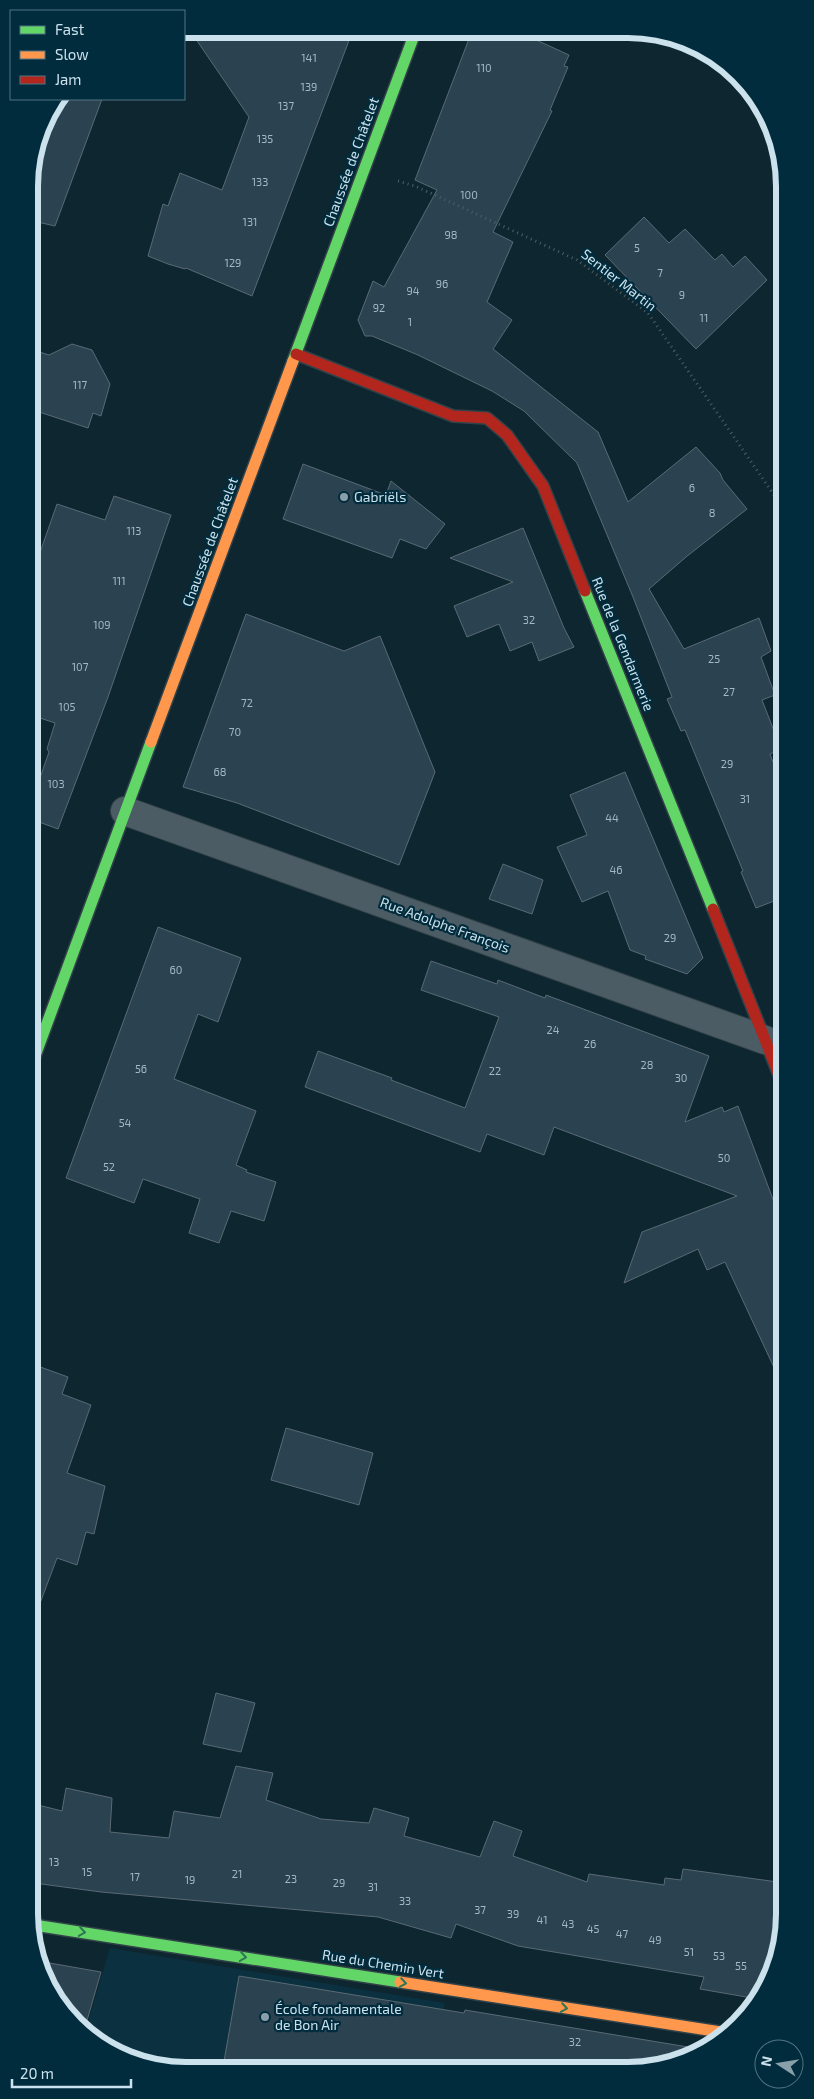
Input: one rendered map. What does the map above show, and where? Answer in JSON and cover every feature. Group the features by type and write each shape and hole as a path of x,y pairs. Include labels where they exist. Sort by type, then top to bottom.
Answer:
{"street":[{"name":"Chaussée de Châtelet","path":"38,1048 413,38"},
{"name":"Rue de la Gendarmerie","path":"296,354 453,416 487,418 507,435 543,486 776,1068"},
{"name":"Rue Adolphe François","path":"126,811 765,1040"},
{"name":"Rue du Chemin Vert","path":"39,1926 718,2032"}],"path":[{"name":"Sentier Martin","path":"364,171 415,186 577,260 648,313 776,498"}],"shaded area":[{"name":"École fondamentale de Bon Air","path":"110,1948 445,2003 431,2062 185,2062 156,2059 138,2054 111,2042 87,2024"}],"building":[{"path":"195,38 350,38 252,296 186,268 168,264 148,256 163,204 168,206 180,173 222,190 249,117"},
{"path":"469,38 534,38 569,55 564,66 568,67 550,110 552,111 493,232 513,242 487,302 512,320 493,349 598,432 628,502 696,447 720,473 723,480 747,509 649,589 684,649 759,618 771,651 761,657 775,695 762,700 776,736 776,751 770,754 776,770 776,900 756,908 741,872 743,871 685,730 681,731 667,699 672,697 577,463 524,411 492,391 418,355 372,336 365,336 358,320 373,281 384,287 437,190 415,180"},
{"path":"65,100 102,100 55,226 38,222 39,166 49,129"},
{"path":"644,217 669,243 685,229 715,260 722,254 733,267 745,256 767,280 696,349 605,255"},
{"path":"72,344 92,350 110,384 101,416 93,413 88,428 38,412 38,352 49,355"},
{"path":"303,464 386,495 391,481 445,524 426,549 400,539 392,558 283,519"},
{"path":"114,496 171,515 108,697 58,829 38,822 38,784 49,752 47,749 55,723 38,717 38,558 57,504 105,520"},
{"path":"523,528 564,628 574,647 539,661 532,642 510,651 499,624 467,637 454,606 513,582 450,558"},
{"path":"246,614 344,651 380,636 435,772 399,865 237,803 183,787"},
{"path":"625,772 703,958 687,974 645,959 646,956 630,950 608,891 582,902 557,847 587,835 570,795"},
{"path":"503,864 543,880 532,914 489,899"},
{"path":"158,927 241,958 218,1022 198,1014 174,1079 256,1111 236,1165 247,1170 246,1172 276,1182 264,1221 231,1211 219,1243 189,1233 200,1199 143,1179 134,1203 66,1178"},
{"path":"431,961 497,984 498,980 545,998 546,995 709,1056 685,1122 722,1107 724,1112 738,1106 776,1207 776,1372 725,1262 707,1270 698,1249 624,1283 642,1232 737,1196 554,1127 544,1155 487,1134 480,1152 305,1087 318,1051 392,1078 391,1080 465,1108 499,1017 421,990"},
{"path":"38,1366 68,1377 62,1394 91,1405 67,1473 105,1486 94,1534 86,1532 77,1565 57,1558 38,1609"},
{"path":"286,1428 373,1453 359,1505 271,1480"},
{"path":"216,1693 255,1703 241,1752 203,1744"},
{"path":"236,1766 273,1773 266,1800 321,1819 369,1823 374,1808 409,1818 404,1836 480,1857 494,1821 522,1831 513,1856 587,1882 589,1874 664,1885 665,1878 681,1880 683,1869 776,1882 774,1943 769,1961 751,1998 700,1989 704,1977 518,1946 456,1924 451,1938 378,1917 101,1892 38,1884 38,1805 62,1811 66,1788 112,1798 110,1832 169,1838 174,1811 220,1818"},
{"path":"46,1962 101,1972 86,2023 68,2004 57,1988"},
{"path":"239,1976 464,2013 465,2010 688,2047 685,2050 667,2056 629,2062 224,2062"}],"traffic: fast":[{"path":"293,361 413,38"},
{"path":"585,591 713,909"},
{"path":"38,1048 151,742"},
{"path":"39,1926 400,1982"}],"traffic: slow":[{"path":"151,742 293,361"},
{"path":"400,1982 718,2032"}],"traffic: jam":[{"path":"296,354 453,416 487,418 507,435 543,486 585,591"},
{"path":"713,909 776,1067"}],"place":[{"name":"Gabriëls","path":"344,497"},
{"name":"École fondamentale de Bon Air","path":"265,2017"}]}
